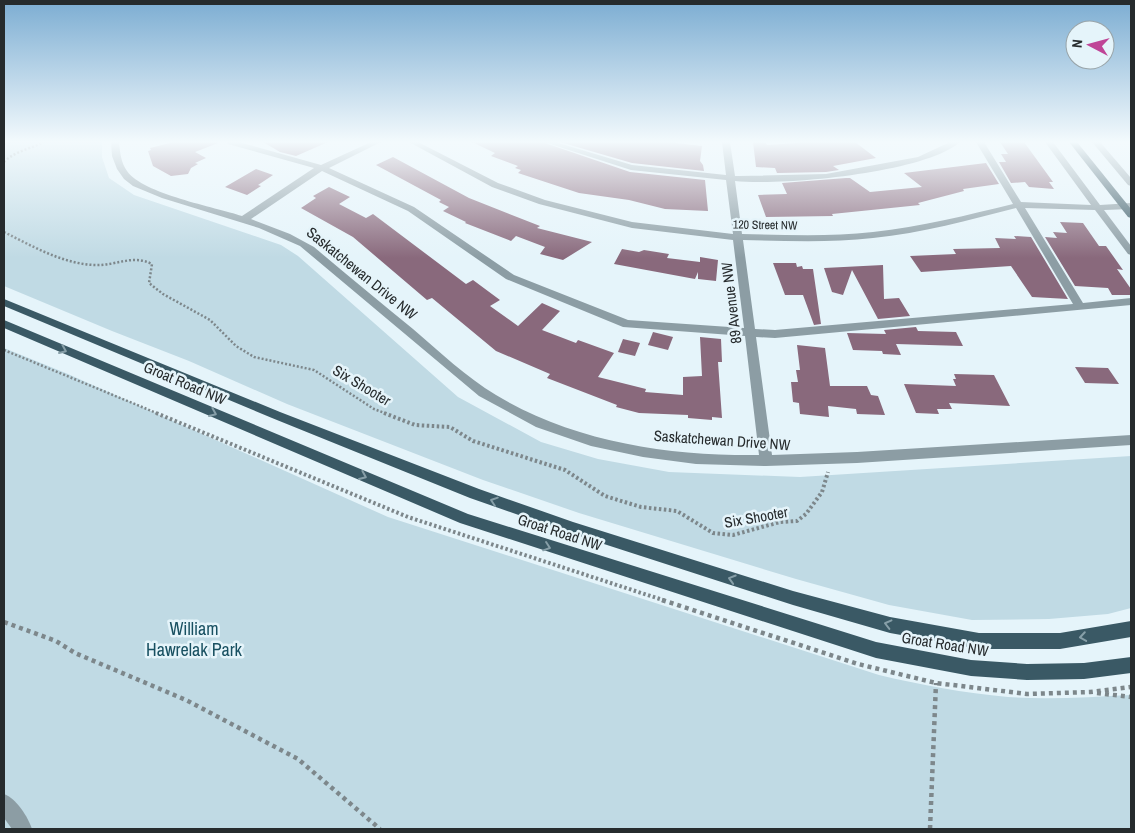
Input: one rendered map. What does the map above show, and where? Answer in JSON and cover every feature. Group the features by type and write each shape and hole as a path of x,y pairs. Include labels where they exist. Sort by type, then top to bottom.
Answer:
{"main road":[{"path":"1106,181 1128,206 1131,215"},
{"name":"Groat Road NW","path":"4,302 285,419 466,491 573,528 794,598 890,625 980,641 1060,641 1131,629"},
{"name":"Groat Road NW","path":"4,324 11,330 465,519 876,650 971,668 1026,672 1084,671 1131,665"}],"street":[{"name":"Saskatchewan Drive NW","path":"133,181 145,189 244,220 292,238 311,249 465,379 494,399 543,423 584,438 629,449 671,456 766,461 1131,440"},
{"path":"244,220 303,181"},
{"path":"350,181 411,209 510,277 627,324 750,334 775,334 1131,302"},
{"name":"120 Street NW","path":"487,181 542,202 632,225 738,237 813,238 873,235 930,226 1019,205 1098,208 1128,206"},
{"name":"89 Avenue NW","path":"730,181 766,461"},
{"path":"1004,181 1080,306"},
{"path":"1078,181 1131,252"},
{"path":"4,803 23,829"}],"path":[{"name":"Six Shooter","path":"4,232 29,245 80,263 97,265 127,259 144,258 152,264 150,282 163,294 210,320 236,346 254,357 314,370 374,409 405,422 415,425 450,427 474,441 565,470 605,496 641,507 678,511 713,533 733,535 780,522 797,521 822,492 828,471"},
{"path":"4,622 56,641 75,653 186,700 298,759 380,829"},
{"path":"930,829 936,683"},
{"path":"1090,692 1131,697"}],"green space":[{"path":"4,181 113,181 134,195 281,245 298,256 458,397 541,442 598,459 669,472 800,477 1131,456 1131,608 1108,614 1049,619 972,620 889,605 796,579 579,513 483,480 287,404 189,361 4,286"},
{"name":"William Hawrelak Park","path":"4,348 68,374 388,517 879,675 943,688 1008,697 1054,698 1131,695 1131,829 4,829"}],"building":[{"path":"236,181 264,181 258,185 261,186 247,195 225,187"},
{"path":"405,181 437,181 469,198 540,226 537,228 592,242 563,260 540,254 545,247 516,236 511,241 465,223 443,211 449,207 439,202 441,200"},
{"path":"542,181 705,181 708,211 665,209 629,200 579,193"},
{"path":"809,181 854,181 870,192 922,187 914,181 997,181 999,184 963,189 964,191 918,203 920,205 832,214 833,216 766,217 758,195 787,194 782,183"},
{"path":"1010,181 1052,181 1049,182 1054,189 1029,187 1025,182 1011,183"},
{"path":"329,187 350,197 339,204 366,218 373,214 466,284 473,280 500,300 490,306 518,326 542,303 560,311 542,330 576,343 578,340 614,353 598,377 646,389 645,392 683,395 683,377 702,376 700,337 721,339 722,362 718,362 722,418 712,417 712,420 688,418 688,415 639,413 616,407 617,405 547,378 550,374 496,351 432,298 427,300 353,237 301,208 316,198 313,196"},
{"path":"1060,222 1083,223 1099,246 1106,246 1123,270 1117,269 1131,289 1131,295 1112,295 1108,288 1075,286 1045,237 1057,238 1053,232 1067,233"},
{"path":"1014,236 1031,237 1068,299 1032,297 1011,266 921,272 910,256 956,254 953,249 1000,248 995,238 1016,239"},
{"path":"622,249 669,254 667,258 700,262 700,257 718,260 716,281 698,279 698,272 695,279 614,264"},
{"path":"773,263 796,263 797,267 802,266 803,269 813,269 821,324 814,325 803,295 785,295"},
{"path":"883,265 884,299 899,298 910,316 878,319 852,270 843,295 832,292 824,268"},
{"path":"916,327 918,331 956,332 963,346 896,344 901,355 883,354 882,351 853,350 847,333 886,334 884,330"},
{"path":"653,332 673,337 668,350 648,345"},
{"path":"623,339 640,343 635,356 618,352"},
{"path":"797,345 825,348 830,386 867,386 871,395 878,396 885,415 857,414 856,409 828,406 829,417 800,414 799,403 793,402 791,382 798,382 796,370 800,370"},
{"path":"1075,367 1108,368 1119,384 1085,383"},
{"path":"954,374 994,375 1010,406 949,403 952,409 937,409 939,414 916,413 904,384 956,386 953,379 956,379"}]}
